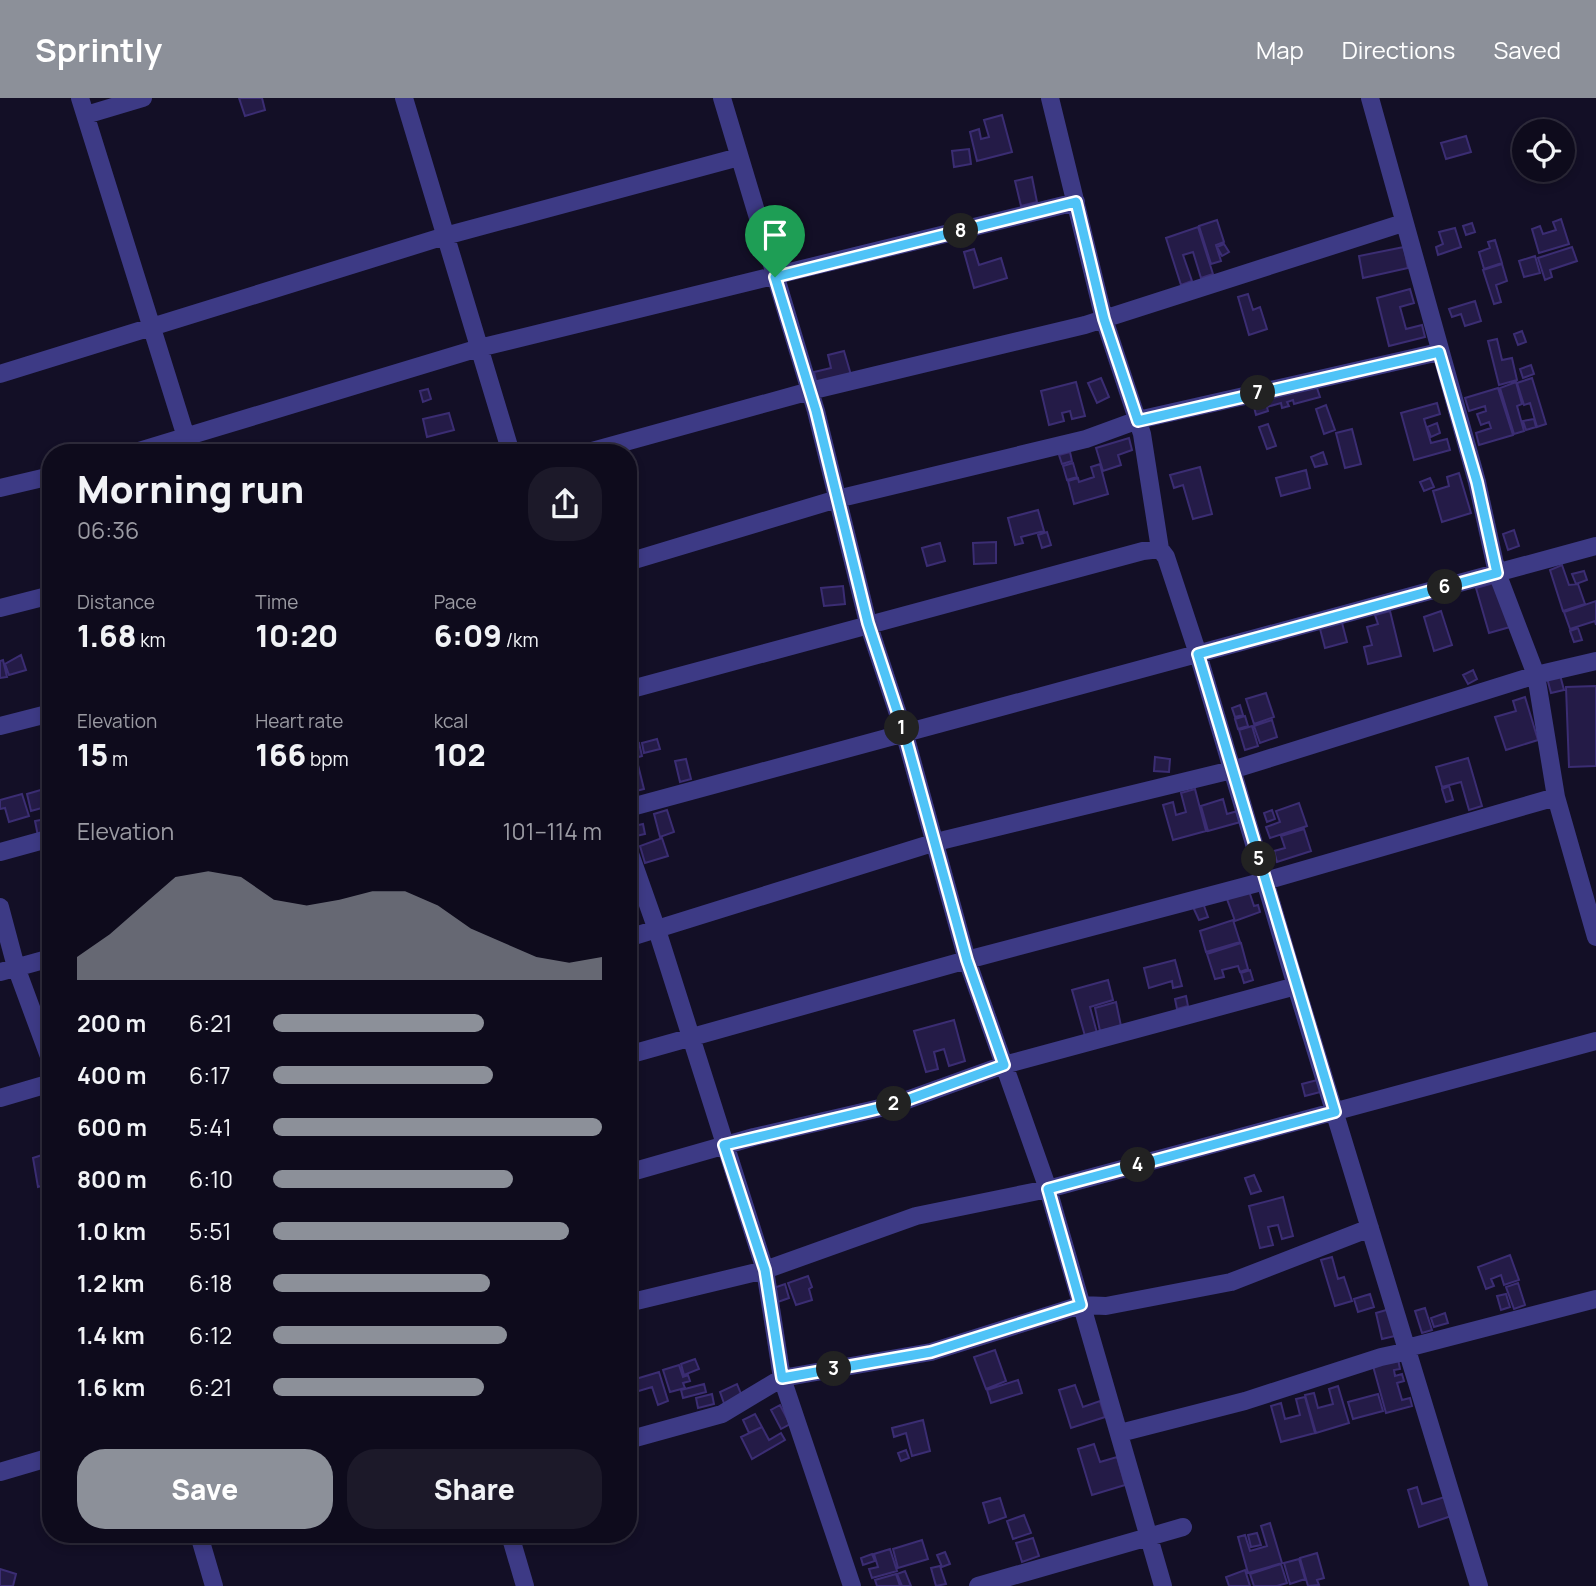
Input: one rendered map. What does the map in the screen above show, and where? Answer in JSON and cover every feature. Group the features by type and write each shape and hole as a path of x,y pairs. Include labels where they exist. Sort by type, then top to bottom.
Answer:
{"street":[{"path":"144,98 83,107 188,444 479,348 1076,202"},
{"path":"404,98 508,444"},
{"path":"722,98 810,391 868,623 905,735 967,960 1048,1189 1163,1586"},
{"path":"1049,98 1104,319 1142,434 1160,549 1166,557 1198,654 1479,1586"},
{"path":"1370,98 1477,482 1497,573 1536,675 1556,797 1596,937"},
{"path":"0,374 445,236 739,157"},
{"path":"618,444 810,391 1104,319 1404,223"},
{"path":"637,559 837,499 1086,439 1138,421 1439,352"},
{"path":"0,488 42,478"},
{"path":"637,806 1596,546"},
{"path":"637,687 868,623 1143,551 1160,549"},
{"path":"0,608 42,597"},
{"path":"637,936 936,842 1232,770 1536,675 1596,661"},
{"path":"0,726 42,715"},
{"path":"637,1053 967,960 1265,881 1556,797"},
{"path":"0,852 42,840"},
{"path":"637,873 765,1270 782,1378 852,1586"},
{"path":"0,907 8,969 42,1043"},
{"path":"8,969 42,960"},
{"path":"637,1170 724,1145 893,1105 1004,1065 1027,1061 1296,986"},
{"path":"637,1301 765,1270 916,1216 1048,1189 1596,1041"},
{"path":"0,1098 42,1086"},
{"path":"637,1438 722,1414 782,1378 931,1352 1081,1305 1106,1306 1231,1282 1370,1228"},
{"path":"1119,1433 1245,1401 1381,1357 1596,1299"},
{"path":"0,1472 42,1460"},
{"path":"978,1586 1183,1527"},
{"path":"201,1543 214,1586"},
{"path":"512,1543 525,1586"}],"building":[{"path":"239,98 262,98 265,110 245,116"},
{"path":"1002,115 1012,152 977,161 970,132 979,129 981,139 989,137 984,120"},
{"path":"1466,136 1471,152 1446,159 1441,143"},
{"path":"969,149 971,164 954,167 952,151"},
{"path":"1032,177 1037,202 1021,206 1015,181"},
{"path":"1561,219 1569,244 1539,253 1532,229 1540,226 1543,234 1556,230 1553,222"},
{"path":"1217,220 1224,242 1216,245 1221,261 1211,264 1199,226"},
{"path":"1472,223 1475,232 1466,235 1463,226"},
{"path":"1198,227 1213,274 1201,278 1193,252 1183,255 1192,281 1181,285 1166,238"},
{"path":"1455,228 1461,247 1438,255 1436,247 1443,244 1439,232"},
{"path":"1495,240 1502,263 1484,269 1479,252 1490,248 1488,242"},
{"path":"1224,244 1229,252 1222,256 1217,247"},
{"path":"1404,247 1408,268 1363,278 1359,256"},
{"path":"1572,247 1577,261 1550,270 1552,277 1545,280 1538,258"},
{"path":"974,249 979,265 1001,258 1007,278 974,288 964,252"},
{"path":"1535,256 1540,273 1524,277 1519,261"},
{"path":"1502,264 1507,281 1496,285 1501,302 1494,304 1483,270"},
{"path":"1410,289 1414,303 1400,307 1406,329 1422,325 1425,337 1389,346 1377,298"},
{"path":"1248,294 1253,310 1260,307 1267,329 1249,335 1238,297"},
{"path":"1475,301 1481,321 1465,326 1461,314 1452,317 1449,309"},
{"path":"1522,331 1526,342 1518,345 1514,334"},
{"path":"1497,339 1502,360 1512,358 1517,380 1499,385 1488,341"},
{"path":"844,351 851,375 817,385 814,372 831,368 828,355"},
{"path":"1531,365 1534,374 1523,378 1520,369"},
{"path":"1101,378 1109,397 1097,403 1088,383"},
{"path":"1532,378 1546,424 1537,427 1530,403 1524,405 1517,383"},
{"path":"1076,382 1085,416 1072,419 1070,411 1062,413 1064,421 1049,425 1041,391"},
{"path":"1516,382 1522,404 1517,406 1524,431 1514,434 1500,388"},
{"path":"1316,385 1320,397 1294,404 1293,400 1287,402 1289,406 1282,408 1281,403 1267,407 1268,411 1256,415 1253,403"},
{"path":"1498,388 1513,435 1479,445 1476,433 1491,428 1489,422 1481,425 1477,414 1486,411 1485,406 1469,411 1465,398"},
{"path":"428,389 431,399 423,402 420,391"},
{"path":"1437,403 1440,414 1424,419 1431,443 1447,439 1450,450 1414,460 1401,413"},
{"path":"1326,405 1335,430 1324,434 1316,409"},
{"path":"449,413 454,430 427,437 423,419"},
{"path":"1534,419 1536,427 1526,430 1523,421"},
{"path":"1437,423 1440,433 1431,437 1427,427"},
{"path":"1268,424 1276,446 1267,449 1259,427"},
{"path":"1352,429 1361,464 1345,468 1336,433"},
{"path":"1129,438 1132,450 1118,455 1121,465 1103,471 1096,448"},
{"path":"1070,452 1072,461 1062,464 1059,455"},
{"path":"1323,452 1327,464 1315,467 1311,457"},
{"path":"1073,463 1077,477 1067,480 1063,466"},
{"path":"1100,464 1108,494 1074,504 1068,481 1078,478 1079,482 1094,477 1091,467"},
{"path":"1200,467 1212,514 1193,519 1183,485 1174,488 1170,475"},
{"path":"1306,470 1310,488 1281,496 1276,478"},
{"path":"1459,473 1471,513 1442,522 1433,491 1449,486 1447,477"},
{"path":"1430,478 1434,487 1424,491 1420,482"},
{"path":"1038,510 1044,531 1021,537 1023,543 1015,545 1008,518"},
{"path":"1514,530 1519,546 1508,550 1503,534"},
{"path":"1047,532 1051,545 1042,548 1038,535"},
{"path":"996,542 996,563 974,564 973,543"},
{"path":"940,543 945,561 927,566 922,548"},
{"path":"1562,565 1569,585 1578,584 1585,604 1563,611 1550,570"},
{"path":"1584,571 1587,580 1576,584 1572,574"},
{"path":"1497,582 1510,627 1489,633 1476,588"},
{"path":"843,586 845,604 824,606 821,588"},
{"path":"1596,601 1596,625 1595,621 1570,629 1564,612"},
{"path":"1390,611 1401,656 1368,664 1364,647 1372,645 1367,627 1378,624 1375,615"},
{"path":"1441,611 1452,645 1434,651 1424,617"},
{"path":"1341,619 1347,642 1325,648 1319,625"},
{"path":"1578,628 1582,640 1574,642 1570,631"},
{"path":"21,655 26,670 9,675 5,664"},
{"path":"3,660 7,677 0,678 0,661"},
{"path":"1473,670 1477,679 1468,684 1463,675"},
{"path":"1560,675 1564,690 1551,693 1547,678"},
{"path":"1596,686 1596,766 1569,767 1566,687"},
{"path":"1266,693 1274,717 1254,724 1246,699"},
{"path":"1525,697 1538,740 1506,750 1495,717 1516,711 1513,701"},
{"path":"1240,705 1243,715 1235,717 1232,708"},
{"path":"1245,716 1248,726 1238,729 1235,719"},
{"path":"1272,720 1277,737 1260,743 1254,726"},
{"path":"1252,726 1258,746 1245,750 1239,730"},
{"path":"657,739 660,749 644,753 642,743"},
{"path":"637,743 642,756 637,758"},
{"path":"1155,757 1170,759 1169,772 1154,771"},
{"path":"1468,758 1482,806 1469,810 1461,782 1442,787 1436,767"},
{"path":"686,759 691,779 680,782 675,761"},
{"path":"637,761 644,789 637,791"},
{"path":"1449,786 1453,800 1446,802 1442,789"},
{"path":"1195,789 1206,831 1173,840 1163,805 1173,802 1176,815 1186,812 1181,793"},
{"path":"42,790 42,808 31,811 27,794"},
{"path":"22,794 29,816 9,822 5,808 0,809 0,800"},
{"path":"1223,799 1227,814 1241,810 1244,821 1208,831 1201,806"},
{"path":"1299,803 1307,826 1270,838 1266,827 1280,822 1276,811"},
{"path":"667,810 674,832 660,837 654,814"},
{"path":"1272,810 1275,819 1267,822 1264,813"},
{"path":"42,820 42,835 38,836 35,821"},
{"path":"643,824 645,834 637,836 637,825"},
{"path":"1304,829 1311,851 1277,862 1274,851 1285,848 1281,836"},
{"path":"662,838 668,856 645,863 640,846"},
{"path":"1249,891 1254,906 1258,905 1260,912 1235,921 1227,899"},
{"path":"1203,903 1208,917 1199,920 1193,907"},
{"path":"1233,920 1240,942 1206,952 1200,931"},
{"path":"1241,943 1248,969 1240,972 1238,966 1222,970 1224,977 1215,979 1207,954"},
{"path":"1175,960 1182,986 1173,988 1172,981 1149,988 1144,968"},
{"path":"1250,970 1253,980 1244,983 1241,973"},
{"path":"1108,980 1113,1000 1090,1007 1097,1033 1085,1036 1072,990"},
{"path":"1186,996 1188,1006 1177,1009 1175,999"},
{"path":"1116,1002 1121,1026 1100,1031 1095,1008"},
{"path":"954,1020 965,1061 949,1066 944,1049 934,1052 938,1069 926,1072 914,1031"},
{"path":"1321,1079 1324,1091 1305,1096 1302,1084"},
{"path":"42,1155 42,1186 38,1187 33,1158"},
{"path":"1254,1175 1261,1191 1251,1194 1245,1178"},
{"path":"1283,1197 1293,1236 1282,1239 1278,1225 1268,1227 1273,1245 1260,1248 1249,1206"},
{"path":"1510,1255 1519,1280 1504,1285 1501,1275 1491,1279 1494,1286 1486,1289 1478,1267"},
{"path":"1332,1257 1338,1279 1344,1277 1352,1301 1335,1306 1321,1260"},
{"path":"808,1276 812,1287 809,1289 812,1300 796,1305 788,1283"},
{"path":"1518,1283 1525,1305 1514,1309 1506,1287"},
{"path":"785,1284 789,1298 775,1303 771,1289"},
{"path":"1370,1294 1374,1307 1358,1312 1354,1299"},
{"path":"1506,1294 1510,1307 1501,1310 1497,1296"},
{"path":"1393,1308 1399,1335 1382,1339 1376,1313"},
{"path":"1425,1308 1432,1330 1422,1333 1415,1311"},
{"path":"1445,1313 1448,1323 1434,1327 1431,1318"},
{"path":"995,1350 1006,1381 986,1389 974,1357"},
{"path":"695,1359 699,1369 684,1375 681,1364"},
{"path":"1398,1359 1400,1369 1394,1370 1395,1376 1402,1374 1404,1381 1397,1383 1402,1400 1410,1398 1412,1406 1386,1413 1373,1366"},
{"path":"679,1365 683,1377 688,1375 690,1381 683,1383 685,1388 670,1392 663,1370"},
{"path":"659,1372 668,1401 658,1405 652,1387 637,1392 637,1379"},
{"path":"1018,1380 1022,1393 991,1403 987,1390"},
{"path":"704,1384 706,1392 683,1398 681,1390"},
{"path":"737,1384 743,1399 725,1406 720,1392"},
{"path":"1075,1385 1083,1407 1100,1401 1105,1417 1071,1428 1059,1390"},
{"path":"1338,1386 1349,1423 1316,1433 1305,1395 1314,1393 1318,1408 1333,1404 1329,1389"},
{"path":"712,1394 714,1404 698,1408 696,1398"},
{"path":"1378,1394 1383,1411 1353,1419 1348,1402"},
{"path":"1305,1397 1315,1433 1281,1442 1271,1406 1281,1403 1285,1419 1300,1415 1296,1399"},
{"path":"780,1405 790,1424 781,1429 771,1410"},
{"path":"755,1414 762,1427 749,1433 743,1420"},
{"path":"923,1420 930,1451 912,1456 906,1433 894,1437 892,1428"},
{"path":"762,1427 769,1440 781,1433 785,1440 752,1459 741,1437"},
{"path":"1094,1444 1100,1462 1117,1457 1125,1485 1092,1495 1078,1449"},
{"path":"906,1450 909,1458 901,1461 898,1453"},
{"path":"1417,1487 1422,1504 1448,1496 1454,1515 1419,1527 1408,1490"},
{"path":"1000,1498 1006,1517 989,1523 983,1503"},
{"path":"1024,1515 1031,1533 1013,1539 1007,1521"},
{"path":"1270,1523 1282,1563 1248,1573 1238,1537 1245,1535 1250,1551 1267,1546 1261,1526"},
{"path":"1257,1533 1261,1545 1251,1547 1248,1535"},
{"path":"1033,1538 1039,1556 1022,1562 1016,1543"},
{"path":"922,1540 928,1559 898,1568 893,1549"},
{"path":"890,1549 897,1571 872,1578 869,1569 878,1567 874,1554"},
{"path":"945,1552 950,1564 942,1567 937,1555"},
{"path":"1317,1553 1324,1578 1317,1580 1319,1585 1308,1586 1300,1558"},
{"path":"872,1554 875,1561 863,1565 861,1558"},
{"path":"1299,1559 1305,1579 1290,1584 1284,1563"},
{"path":"1281,1564 1287,1583 1254,1586 1250,1574"},
{"path":"940,1566 946,1584 936,1586 931,1568"},
{"path":"0,1569 16,1574 13,1586 0,1586"},
{"path":"1245,1570 1250,1586 1229,1586 1226,1577"},
{"path":"905,1571 911,1586 902,1586 897,1574"},
{"path":"896,1574 900,1586 877,1586 875,1580"}],"route":[{"path":"1076,202 1104,319 1138,421 1439,352 1477,482 1497,573 1198,654 1335,1112 1048,1189 1081,1305 931,1352 782,1378 765,1270 724,1145 893,1105 1004,1065 967,960 905,735 868,623 816,411 775,277 1076,202"}]}
